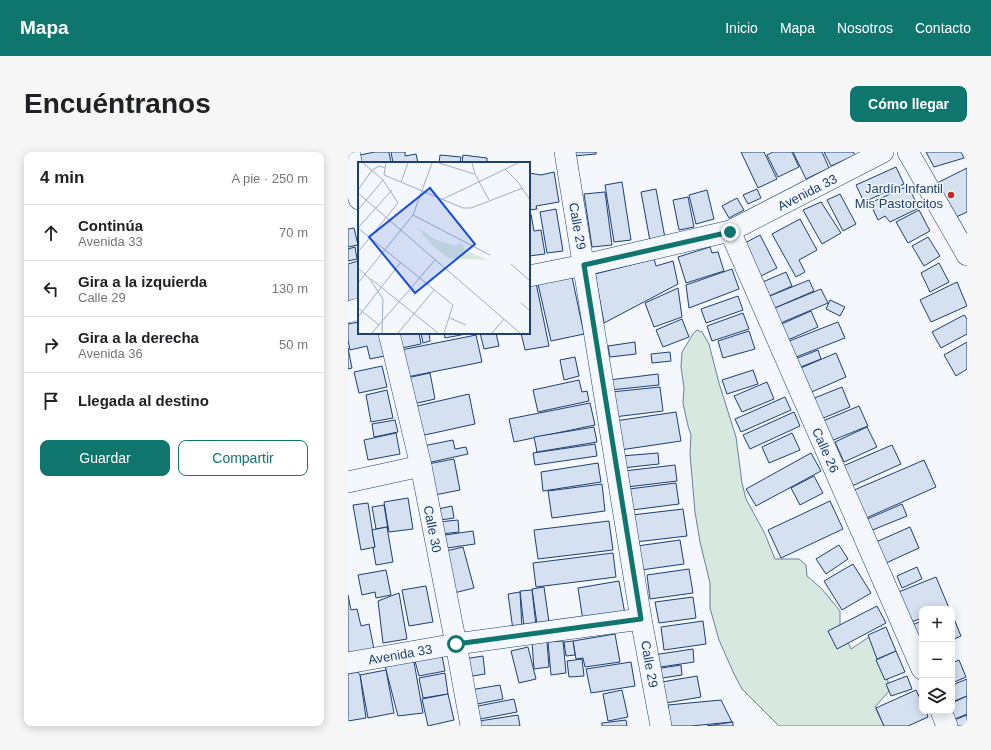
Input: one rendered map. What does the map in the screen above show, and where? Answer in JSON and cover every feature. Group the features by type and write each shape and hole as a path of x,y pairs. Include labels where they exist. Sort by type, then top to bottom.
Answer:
{"street":[{"path":"349,152 358,194"},
{"name":"Calle 29","path":"565,152 641,619 661,726"},
{"name":"Avenida 33","path":"530,276 730,232 883,152"},
{"path":"908,152 967,255"},
{"name":"Calle 26","path":"730,232 919,662"},
{"path":"348,312 358,310"},
{"name":"Calle 30","path":"389,334 420,466 471,726"},
{"path":"348,482 420,466"},
{"name":"Avenida 33","path":"348,663 456,644 641,619"},
{"path":"941,714 947,726"}],"shaded area":[{"path":"697,330 702,332 709,344 719,383 736,437 742,483 746,499 765,534 775,559 799,559 806,565 807,576 822,589 840,611 840,625 851,649 872,635 885,657 889,691 875,707 884,726 779,726 742,689 734,674 719,640 710,608 710,583 700,542 695,512 690,454 691,435 683,403 684,388 681,367 682,352"}],"building":[{"path":"375,152 389,152 391,162 362,162 360,155"},
{"path":"391,152 405,152 405,156 416,154 418,162 393,162"},
{"path":"573,152 596,152 596,154 573,156"},
{"path":"741,152 764,152 777,179 758,188"},
{"path":"773,152 792,152 799,167 778,177 767,155"},
{"path":"793,152 822,152 829,168 806,179"},
{"path":"824,152 853,152 855,155 831,166"},
{"path":"926,152 961,152 964,158 934,167"},
{"path":"440,155 461,157 460,162 439,162"},
{"path":"463,155 487,158 487,162 462,162"},
{"path":"896,167 904,184 864,202 856,185"},
{"path":"967,168 967,212 954,218 937,183"},
{"path":"554,172 559,202 536,206 537,209 530,210 530,173 541,175"},
{"path":"622,182 631,240 614,242 605,185"},
{"path":"908,186 919,208 890,222 885,216 878,220 870,203"},
{"path":"656,189 665,238 650,241 641,192"},
{"path":"757,189 761,198 748,204 743,195"},
{"path":"707,190 714,219 696,224 689,195"},
{"path":"605,192 612,245 592,247 584,194"},
{"path":"840,194 856,224 843,231 827,200"},
{"path":"688,197 694,227 679,230 673,200"},
{"path":"737,198 744,210 729,218 722,206"},
{"path":"821,202 841,233 822,244 803,210"},
{"path":"556,209 563,251 547,253 540,212"},
{"path":"919,210 930,231 908,243 896,222"},
{"path":"530,214 534,231 541,230 545,254 530,256"},
{"path":"800,219 817,250 799,260 805,272 796,277 772,234"},
{"path":"354,228 358,245 348,247 348,229"},
{"path":"760,235 777,268 759,277 743,244"},
{"path":"928,237 940,256 924,266 912,246"},
{"path":"355,247 357,259 348,261 348,249"},
{"path":"710,247 712,253 718,252 724,271 686,283 678,257"},
{"path":"654,259 656,266 673,261 678,284 604,323 595,274"},
{"path":"358,261 358,299 348,301 348,264"},
{"path":"939,263 949,282 930,292 921,273"},
{"path":"732,269 739,289 689,308 686,285"},
{"path":"786,272 792,286 765,298 758,284"},
{"path":"572,277 584,334 551,341 538,284"},
{"path":"809,280 814,291 770,310 765,298"},
{"path":"957,282 967,306 931,322 920,300"},
{"path":"536,283 549,346 525,350 521,334 530,334 530,285"},
{"path":"678,288 682,317 654,327 645,303"},
{"path":"821,289 828,303 776,325 770,310"},
{"path":"738,296 743,310 706,323 701,309"},
{"path":"830,300 845,307 840,316 826,309"},
{"path":"811,311 818,327 783,342 777,326"},
{"path":"743,313 749,329 712,341 707,326"},
{"path":"964,315 967,319 967,334 941,348 932,332"},
{"path":"682,319 689,337 663,347 656,330"},
{"path":"358,322 358,334 379,334 384,356 370,359 367,346 350,350 348,340 348,324"},
{"path":"838,322 845,338 791,359 784,343"},
{"path":"749,331 755,349 723,358 718,341"},
{"path":"399,334 419,334 421,344 402,348"},
{"path":"421,334 429,334 430,341 423,343"},
{"path":"444,334 466,334 445,338"},
{"path":"480,334 496,334 499,346 484,349"},
{"path":"476,335 482,362 407,377 401,350"},
{"path":"635,342 636,354 610,357 608,346"},
{"path":"967,342 967,369 956,376 944,355"},
{"path":"348,348 352,368 348,369"},
{"path":"818,350 821,359 798,368 795,359"},
{"path":"670,352 671,361 652,363 651,354"},
{"path":"836,353 846,377 807,394 796,370"},
{"path":"575,357 579,376 564,380 560,360"},
{"path":"382,366 387,387 359,393 354,372"},
{"path":"753,370 758,384 727,394 722,380"},
{"path":"430,373 435,399 413,404 407,378"},
{"path":"658,374 659,385 610,390 609,380"},
{"path":"579,380 582,392 587,391 589,401 538,412 533,390"},
{"path":"767,382 774,399 742,412 734,396"},
{"path":"660,387 663,411 614,417 611,392"},
{"path":"842,387 850,407 821,419 812,399"},
{"path":"387,390 393,418 371,422 366,395"},
{"path":"469,394 475,424 420,436 413,407"},
{"path":"785,397 791,410 741,432 735,419"},
{"path":"590,403 595,425 514,442 509,419"},
{"path":"859,406 868,426 831,441 823,421"},
{"path":"676,412 681,441 620,450 615,421"},
{"path":"794,412 800,426 750,449 743,435"},
{"path":"395,420 398,432 374,437 372,424"},
{"path":"594,427 597,442 537,452 534,437"},
{"path":"867,427 877,447 844,462 835,442"},
{"path":"396,433 400,454 368,460 364,440"},
{"path":"792,433 800,450 769,463 762,447"},
{"path":"453,440 455,449 466,447 468,454 427,463 423,446"},
{"path":"595,444 597,456 535,465 533,453"},
{"path":"892,445 901,464 852,486 843,466"},
{"path":"658,453 659,464 622,468 621,456"},
{"path":"811,453 821,471 756,506 746,489"},
{"path":"454,459 460,490 435,495 428,464"},
{"path":"924,460 936,487 864,519 852,491"},
{"path":"598,463 601,482 543,491 541,472"},
{"path":"675,465 677,481 627,487 624,471"},
{"path":"814,476 823,493 800,505 791,488"},
{"path":"676,483 679,504 632,510 629,489"},
{"path":"602,484 605,511 552,518 548,491"},
{"path":"408,498 413,529 389,532 384,502"},
{"path":"830,501 843,529 781,558 768,530"},
{"path":"368,503 375,547 361,550 353,505"},
{"path":"902,504 907,516 870,531 865,520"},
{"path":"384,505 388,529 387,527 376,529 372,507"},
{"path":"452,506 454,518 440,520 438,509"},
{"path":"683,509 687,536 635,542 632,515"},
{"path":"458,520 459,532 441,534 439,522"},
{"path":"609,521 613,550 538,559 534,530"},
{"path":"387,527 393,562 376,565 372,530"},
{"path":"910,527 919,548 886,563 876,542"},
{"path":"473,531 475,544 447,548 445,535"},
{"path":"680,540 684,564 641,570 637,546"},
{"path":"839,545 848,559 826,574 816,559"},
{"path":"463,547 474,588 454,593 442,552"},
{"path":"613,553 616,577 536,587 533,563"},
{"path":"853,564 871,593 842,610 824,581"},
{"path":"917,567 922,579 902,588 897,576"},
{"path":"689,569 693,593 650,599 647,575"},
{"path":"386,570 391,595 376,598 375,592 362,595 358,575"},
{"path":"936,577 948,606 919,606 919,619 909,623 896,593"},
{"path":"619,581 625,614 583,621 578,588"},
{"path":"426,586 433,622 409,626 402,590"},
{"path":"544,587 549,622 537,624 532,589"},
{"path":"532,590 536,626 524,627 520,591"},
{"path":"520,592 522,628 513,630 508,594"},
{"path":"399,593 407,639 383,643 378,601"},
{"path":"348,595 351,610 357,609 361,626 369,624 374,649 348,654"},
{"path":"693,597 696,618 659,623 655,602"},
{"path":"877,606 886,623 837,649 828,631"},
{"path":"703,621 706,644 664,650 661,627"},
{"path":"955,621 961,636 955,639"},
{"path":"919,622 919,642 912,625"},
{"path":"886,627 896,651 877,659 868,635"},
{"path":"615,634 620,662 585,667 583,658 576,659 573,641"},
{"path":"563,641 566,673 551,675 548,642"},
{"path":"573,641 575,655 566,656 564,642"},
{"path":"547,642 549,667 534,669 532,643"},
{"path":"528,647 536,679 519,683 511,651"},
{"path":"693,649 694,662 654,668 653,655"},
{"path":"896,651 905,672 885,680 876,660"},
{"path":"442,656 445,671 419,676 415,661"},
{"path":"483,656 485,674 467,677 464,659"},
{"path":"582,659 584,676 569,677 567,661"},
{"path":"959,660 966,677 955,682 955,678 955,662"},
{"path":"385,661 414,662 423,713 398,716"},
{"path":"631,662 635,686 591,693 586,669"},
{"path":"681,665 682,675 656,679 655,669"},
{"path":"386,670 394,713 368,718 360,675"},
{"path":"358,672 360,675 366,718 348,721 348,674"},
{"path":"445,673 448,694 423,698 419,678"},
{"path":"697,676 701,697 660,704 656,683"},
{"path":"907,676 912,689 891,696 886,684"},
{"path":"967,679 967,696 955,701 955,684"},
{"path":"500,685 503,699 472,705 470,690"},
{"path":"622,690 628,717 608,721 603,694"},
{"path":"916,690 919,696 919,714 927,714 928,717 908,726 884,726 876,708"},
{"path":"448,694 454,720 428,726 422,699"},
{"path":"967,696 967,714 955,719 953,714 955,714 955,702"},
{"path":"514,699 517,712 475,720 473,707"},
{"path":"721,700 732,722 691,726 670,726 668,705"},
{"path":"518,715 520,726 474,726 473,722"},
{"path":"967,715 967,726 957,726 954,720"},
{"path":"626,720 627,726 602,726 602,723"},
{"path":"733,722 733,726 707,726"}],"place":[{"name":"Jardín Infantil Mis Pastorcitos","path":"951,195"}],"route":[{"path":"456,644 641,619 584,265 730,232"}]}
